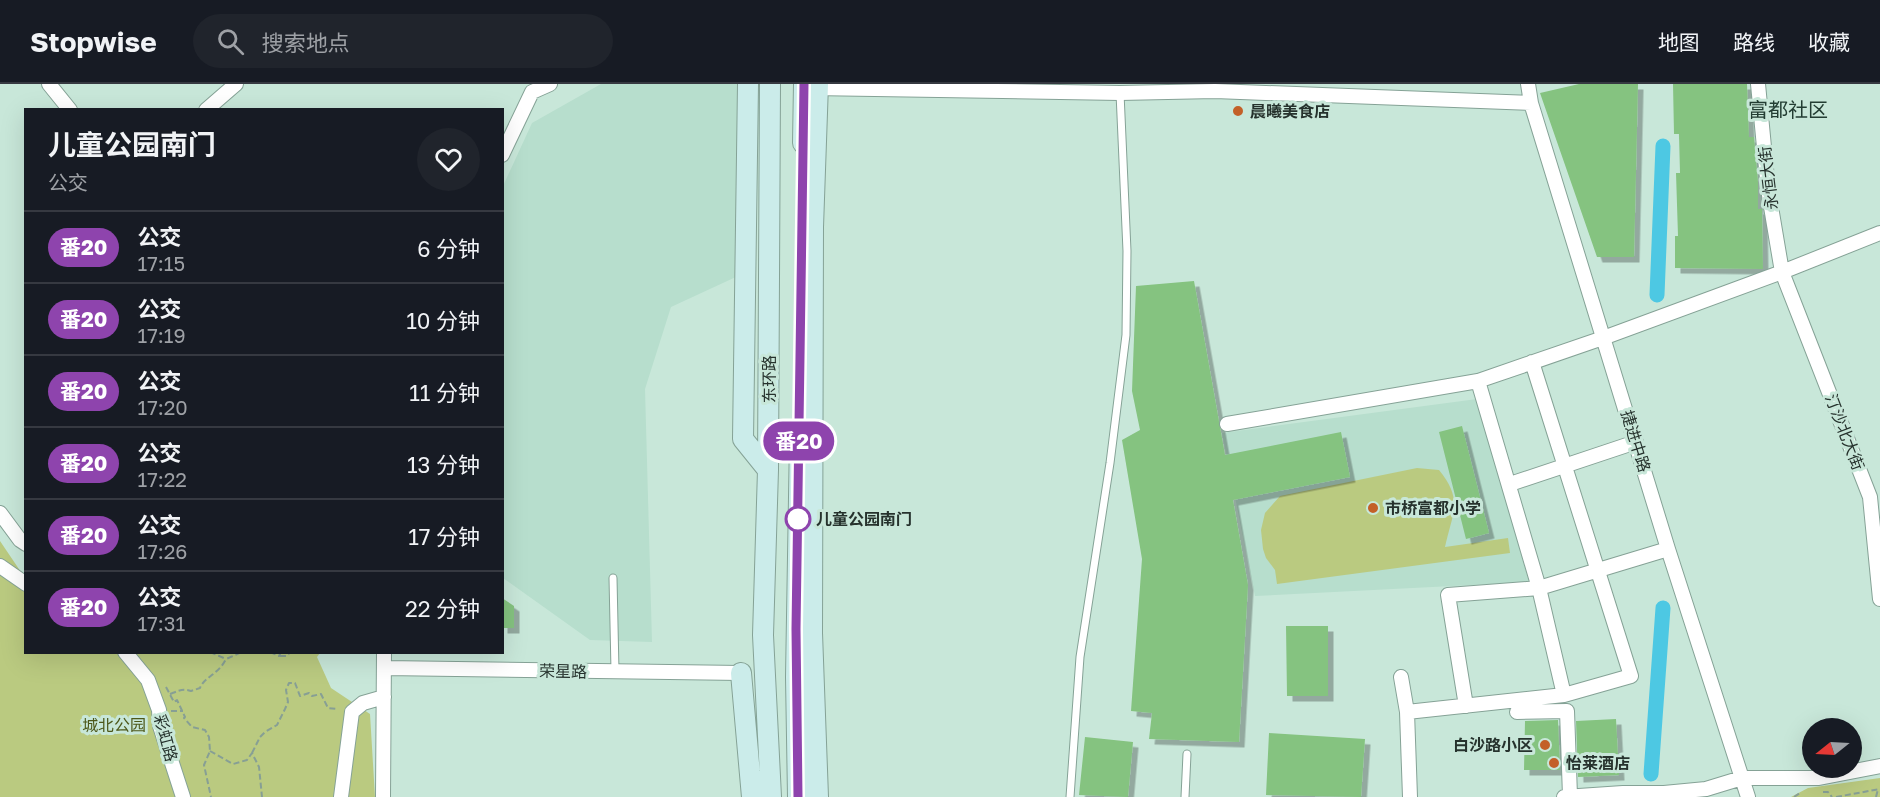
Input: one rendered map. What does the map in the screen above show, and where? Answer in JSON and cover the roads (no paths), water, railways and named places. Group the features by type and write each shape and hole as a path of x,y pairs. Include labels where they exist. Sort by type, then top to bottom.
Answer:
{"main road":[{"path":"748,84 743,439 768,470"},
{"name":"东环路","path":"768,731 763,635 768,470 770,84"},
{"path":"811,86 812,633 818,797"},
{"name":"东环路","path":"798,797 797,587 811,86"},
{"path":"765,583 797,587"},
{"path":"741,673 796,677 812,633"},
{"path":"741,673 768,731 771,797"},
{"path":"741,673 752,797"}],"street":[{"path":"49,84 68,108"},
{"path":"208,108 236,84"},
{"path":"504,151 532,92 550,84"},
{"name":"捷进中路","path":"1528,84 1531,103 1668,549 1748,797"},
{"name":"永恒大街","path":"1758,84 1768,189 1782,272"},
{"path":"811,86 1120,93 1215,91 1531,103"},
{"path":"1227,424 1478,381 1603,338 1880,233"},
{"name":"汀沙北大街","path":"1782,272 1870,496 1880,599"},
{"path":"1407,712 1564,695 1630,675 1532,362"},
{"path":"1478,381 1539,588 1564,695"},
{"path":"1510,484 1636,442"},
{"path":"0,513 24,543"},
{"path":"1466,706 1448,595 1539,588 1668,549"},
{"path":"0,566 24,583"},
{"name":"彩虹路","path":"126,654 147,680 159,710 160,726 183,797"},
{"path":"383,797 384,654"},
{"name":"荣星路","path":"385,668 741,673"},
{"path":"1401,677 1407,712 1410,797"},
{"path":"341,797 352,712 363,703 384,697"},
{"path":"1517,712 1567,711 1567,796 1706,789 1742,778 1819,778 1880,766"}],"lane":[{"path":"1070,797 1080,657 1110,463 1126,335 1128,251 1120,93"},
{"path":"613,578 615,671"},
{"path":"1185,797 1187,754"}],"waterway":[{"path":"1657,295 1663,146"},
{"path":"1651,774 1663,608"}],"place":[{"name":"晨曦美食店","path":"1238,111"},
{"name":"市桥富都小学","path":"1373,508"},
{"name":"儿童公园南门","path":"798,519"},
{"name":"白沙路小区","path":"1545,745"},
{"name":"怡莱酒店","path":"1554,763"}],"district":[{"name":"富都社区","path":"1788,109"}],"park label":[{"name":"城北公园","path":"114,725"}]}
